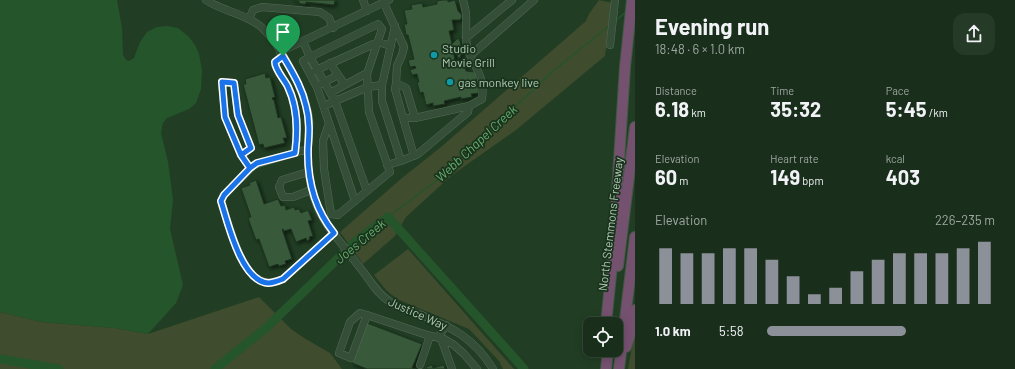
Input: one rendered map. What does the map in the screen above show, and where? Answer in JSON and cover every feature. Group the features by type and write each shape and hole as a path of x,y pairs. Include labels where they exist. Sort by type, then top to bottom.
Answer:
{"highway":[{"path":"607,317 613,255 628,36 632,0"},
{"name":"North Stemmons Freeway","path":"612,317 635,127"},
{"path":"619,367 635,237"},
{"path":"619,367 631,332 635,310"},
{"path":"606,369 607,357"}],"street":[{"name":"Justice Way","path":"206,0 217,3 260,26 271,37 282,54 303,94 309,119 308,172 311,190 320,213 381,296 394,305 448,326 469,340 479,350 493,369"},
{"path":"363,0 367,11"},
{"path":"403,118 415,118 469,106 482,99 484,88 482,78 468,50 466,38 466,16 463,0"},
{"path":"466,38 512,0"},
{"path":"471,56 534,0"},
{"path":"610,45 615,0"},
{"path":"295,153 297,116 293,98 283,77 275,66 275,62 282,54 302,42 386,1 404,47 397,66 395,90 414,156"},
{"path":"249,19 254,10 262,6 320,12 329,18 333,28"},
{"path":"329,122 323,141 324,168 331,214 338,215 355,201 390,172 369,112 367,73 382,29 378,24 303,61 317,87 324,106 355,201"},
{"path":"395,26 382,85 382,101 401,161"},
{"path":"302,42 335,101 367,191"},
{"path":"310,74 317,69 378,42 390,46"},
{"path":"330,63 345,85"},
{"path":"330,93 367,73"},
{"path":"317,87 338,75"},
{"path":"241,155 251,148 238,115 234,83 222,82 225,117 241,155 250,168"},
{"path":"396,83 406,88 415,118"},
{"path":"324,106 368,87 382,85"},
{"path":"293,98 303,94"},
{"path":"387,165 418,154 468,112 469,106"},
{"path":"308,149 257,163 250,168 224,195 221,201 238,253 254,277 261,281 268,283 283,279 336,236"},
{"path":"308,172 282,180 279,187 283,197 288,198 311,190"},
{"path":"367,315 351,358 339,353 350,322 360,313 367,315 430,336 441,338 464,354 477,369"},
{"path":"448,326 441,338 452,369"},
{"path":"420,365 430,336"}],"shaded area":[{"path":"0,0 117,0 122,28 123,55 126,60 129,61 134,58 140,42 147,32 157,27 167,26 178,28 189,37 199,54 202,70 201,89 196,103 189,109 167,118 163,123 161,133 168,162 173,200 170,229 183,285 176,303 148,334 115,328 42,322 0,312"},
{"path":"599,0 612,3 605,56 516,130 452,175 406,217 395,236 363,264 340,232 402,178 441,147 586,21"},
{"path":"408,249 514,369 503,369 499,361 469,329 397,299 386,290 374,275"},
{"path":"259,297 291,329 330,353 342,369 0,369 0,312 42,322 115,328 148,334"},
{"path":"635,329 635,369 628,369"}],"building":[{"path":"292,0 335,0 334,5 306,2 306,4 302,4 299,3 299,1"},
{"name":"Studio Movie Grill","path":"448,0 448,2 455,0 458,11 462,17 460,20 452,20 454,30 449,31 452,44 458,38 462,52 460,58 458,58 456,51 453,51 455,60 446,64 447,68 465,66 466,71 475,72 477,76 476,79 479,93 471,94 472,97 461,99 461,97 444,101 445,104 433,106 433,103 426,105 423,92 420,93 417,82 419,82 417,74 412,75 410,70 416,68 415,66 410,67 408,60 414,59 408,35 406,35 404,24 407,24 404,10 412,9 411,5 422,3 423,7 437,4 437,1"},
{"path":"265,73 266,78 270,77 275,97 272,98 274,100 278,118 281,117 287,138 283,138 285,143 264,148 263,144 259,145 243,84 246,84 245,79"},
{"path":"256,180 264,204 278,199 281,206 285,205 286,210 294,207 295,210 299,209 301,213 308,210 312,220 308,221 313,236 309,237 310,239 307,241 306,238 296,242 291,229 284,231 282,229 292,259 285,261 286,264 279,266 278,264 269,267 259,239 256,240 248,218 251,217 241,188 250,185 249,183"},
{"path":"367,323 422,344 412,368 416,369 367,369 352,363"},
{"path":"432,365 433,368 444,365 445,369 427,369 426,367"}],"waterway":[{"name":"Webb Chapel Creek","path":"615,21 626,12"},
{"name":"Webb Chapel Creek","path":"388,217 440,178 553,71 609,26"},
{"name":"Joes Creek","path":"215,369 266,328 356,241 388,217 524,369"},
{"name":"Joes Creek","path":"0,359 59,369"}],"place":[{"name":"Studio Movie Grill","path":"434,55"},
{"name":"gas monkey live","path":"450,82"}],"route":[{"path":"283,56 275,62 275,66 283,77 293,98 297,116 295,153 257,163 250,168 241,155 225,117 222,82 234,83 238,115 251,148 241,155 250,168 224,195 221,201 238,253 254,277 268,283 283,279 334,233 320,213 311,190 308,172 309,119 303,94 297,80 283,56"}]}
